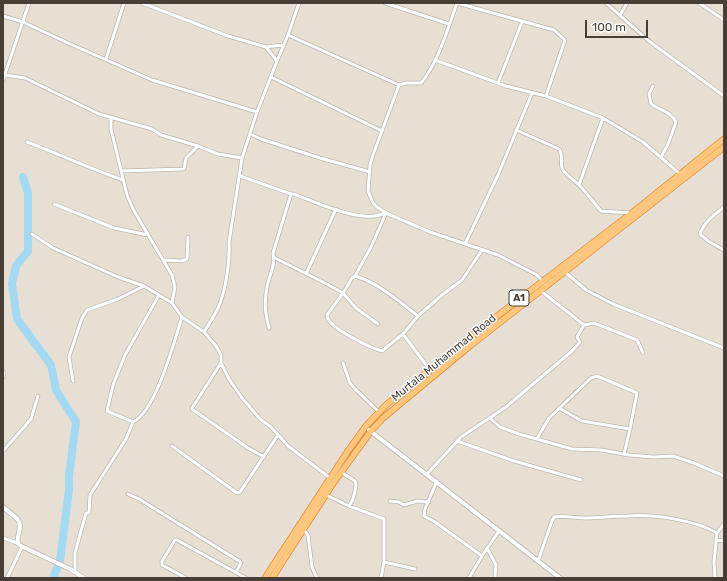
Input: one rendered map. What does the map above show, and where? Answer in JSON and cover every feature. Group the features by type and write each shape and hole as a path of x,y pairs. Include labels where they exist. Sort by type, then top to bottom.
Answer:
{"highway":[{"name":"Murtala Muhammad Road","path":"333,478 341,472 371,431 392,410 667,189 680,174 724,139"},
{"name":"Murtala Muhammad Road","path":"333,478 366,426 379,412 466,340 542,281 632,213 724,147"},
{"path":"511,305 515,311"},
{"path":"466,340 471,345"},
{"name":"A1","path":"272,578 326,495 333,478"},
{"name":"A1","path":"265,578 333,478"}],"street":[{"path":"3,80 29,3"},
{"path":"106,59 124,3"},
{"path":"142,3 228,36 266,47 283,45"},
{"path":"204,332 219,306 224,286 230,256 229,242 242,158 257,112 276,61 288,35 299,3"},
{"path":"385,3 449,24"},
{"path":"288,35 400,85 406,83 421,83 435,60 457,3 554,30 565,40 546,96"},
{"path":"606,3 650,42 724,96"},
{"path":"620,15 627,3"},
{"path":"699,3 724,20"},
{"path":"3,16 23,22 152,80 257,112"},
{"path":"498,83 522,22"},
{"path":"266,47 276,61"},
{"path":"435,60 498,83 546,96 603,118 643,142 680,174"},
{"path":"5,75 24,78 99,114 152,130 161,135 198,146 218,154 242,158"},
{"path":"271,77 382,131"},
{"path":"400,85 373,155 368,191 373,203 386,213 430,232 498,255 537,275 542,281"},
{"path":"653,86 649,94 651,104 668,113 676,122 674,132 661,157"},
{"path":"465,244 498,175 532,93"},
{"path":"111,118 111,128 127,195 134,212 172,275 176,287 172,303"},
{"path":"579,185 603,118"},
{"path":"516,130 559,149 561,152 561,165 563,170 579,185 601,211 632,213"},
{"path":"250,134 320,158 370,172"},
{"path":"27,142 123,180"},
{"path":"121,171 184,169 186,158 198,146"},
{"path":"240,176 356,215 374,216 386,213"},
{"path":"269,328 264,310 267,286 275,258 273,253 291,194"},
{"path":"54,204 114,228 148,235"},
{"path":"724,207 708,220 702,227 700,234 708,241 724,250"},
{"path":"306,274 336,209"},
{"path":"386,213 371,247 355,276 352,278 343,293 326,315 328,320 337,328 369,346 382,351 403,334 418,316 462,280 482,250"},
{"path":"32,234 53,248 118,277 144,286 172,303 182,317 204,332 216,346 230,379 242,398 260,419 271,427 288,446 333,478"},
{"path":"164,260 187,259 188,237"},
{"path":"275,258 321,280 343,293 356,308 378,324"},
{"path":"565,272 586,290 613,304 724,348"},
{"path":"355,276 365,279 386,292 418,316"},
{"path":"73,381 69,357 82,318 87,310 118,299 144,286"},
{"path":"541,291 584,325"},
{"path":"133,422 107,410 113,385 125,355 159,295"},
{"path":"72,570 86,513 89,513 90,495 126,439 133,422 137,420 148,406 157,389 182,317"},
{"path":"427,474 461,437 506,407 572,351 580,342 577,336 584,325 594,323 637,340 643,353"},
{"path":"403,334 430,370"},
{"path":"222,363 192,409 248,448 264,457"},
{"path":"343,363 350,383 379,412"},
{"path":"3,371 3,377"},
{"path":"536,439 549,418 591,378 597,376 637,393 624,454"},
{"path":"3,451 31,419 38,396"},
{"path":"559,408 582,421 630,429"},
{"path":"490,418 500,427 572,449 601,450 653,457 673,456 724,476"},
{"path":"366,426 560,578"},
{"path":"172,446 237,493 240,492 278,435"},
{"path":"457,441 514,461 581,480"},
{"path":"341,472 354,481 356,485 354,491 355,497 349,506"},
{"path":"437,481 425,509 424,516 435,522 482,556"},
{"path":"128,494 139,499 241,562 236,572"},
{"path":"326,495 349,506 384,519 384,562 381,578"},
{"path":"390,501 399,502 404,505 417,501 429,502"},
{"path":"3,507 18,519 20,524 17,542"},
{"path":"538,561 552,521 554,517 559,516 584,518 629,516 658,518 691,523 708,528 717,533"},
{"path":"715,578 714,562 717,533 724,524"},
{"path":"303,529 308,535 312,567 318,578"},
{"path":"469,578 499,531"},
{"path":"3,538 17,542 22,547 72,570 84,578"},
{"path":"186,578 162,565 162,561 174,540 177,540 246,578"},
{"path":"716,540 724,541"},
{"path":"7,578 22,547"},
{"path":"487,548 496,565 495,578"},
{"path":"384,562 415,569"}],"shaded area":[{"path":"3,3 724,3 724,578 3,578"}],"waterway":[{"path":"23,177 28,193 28,251 16,266 12,283 17,319 51,365 56,390 76,422 60,561 53,578"}]}
